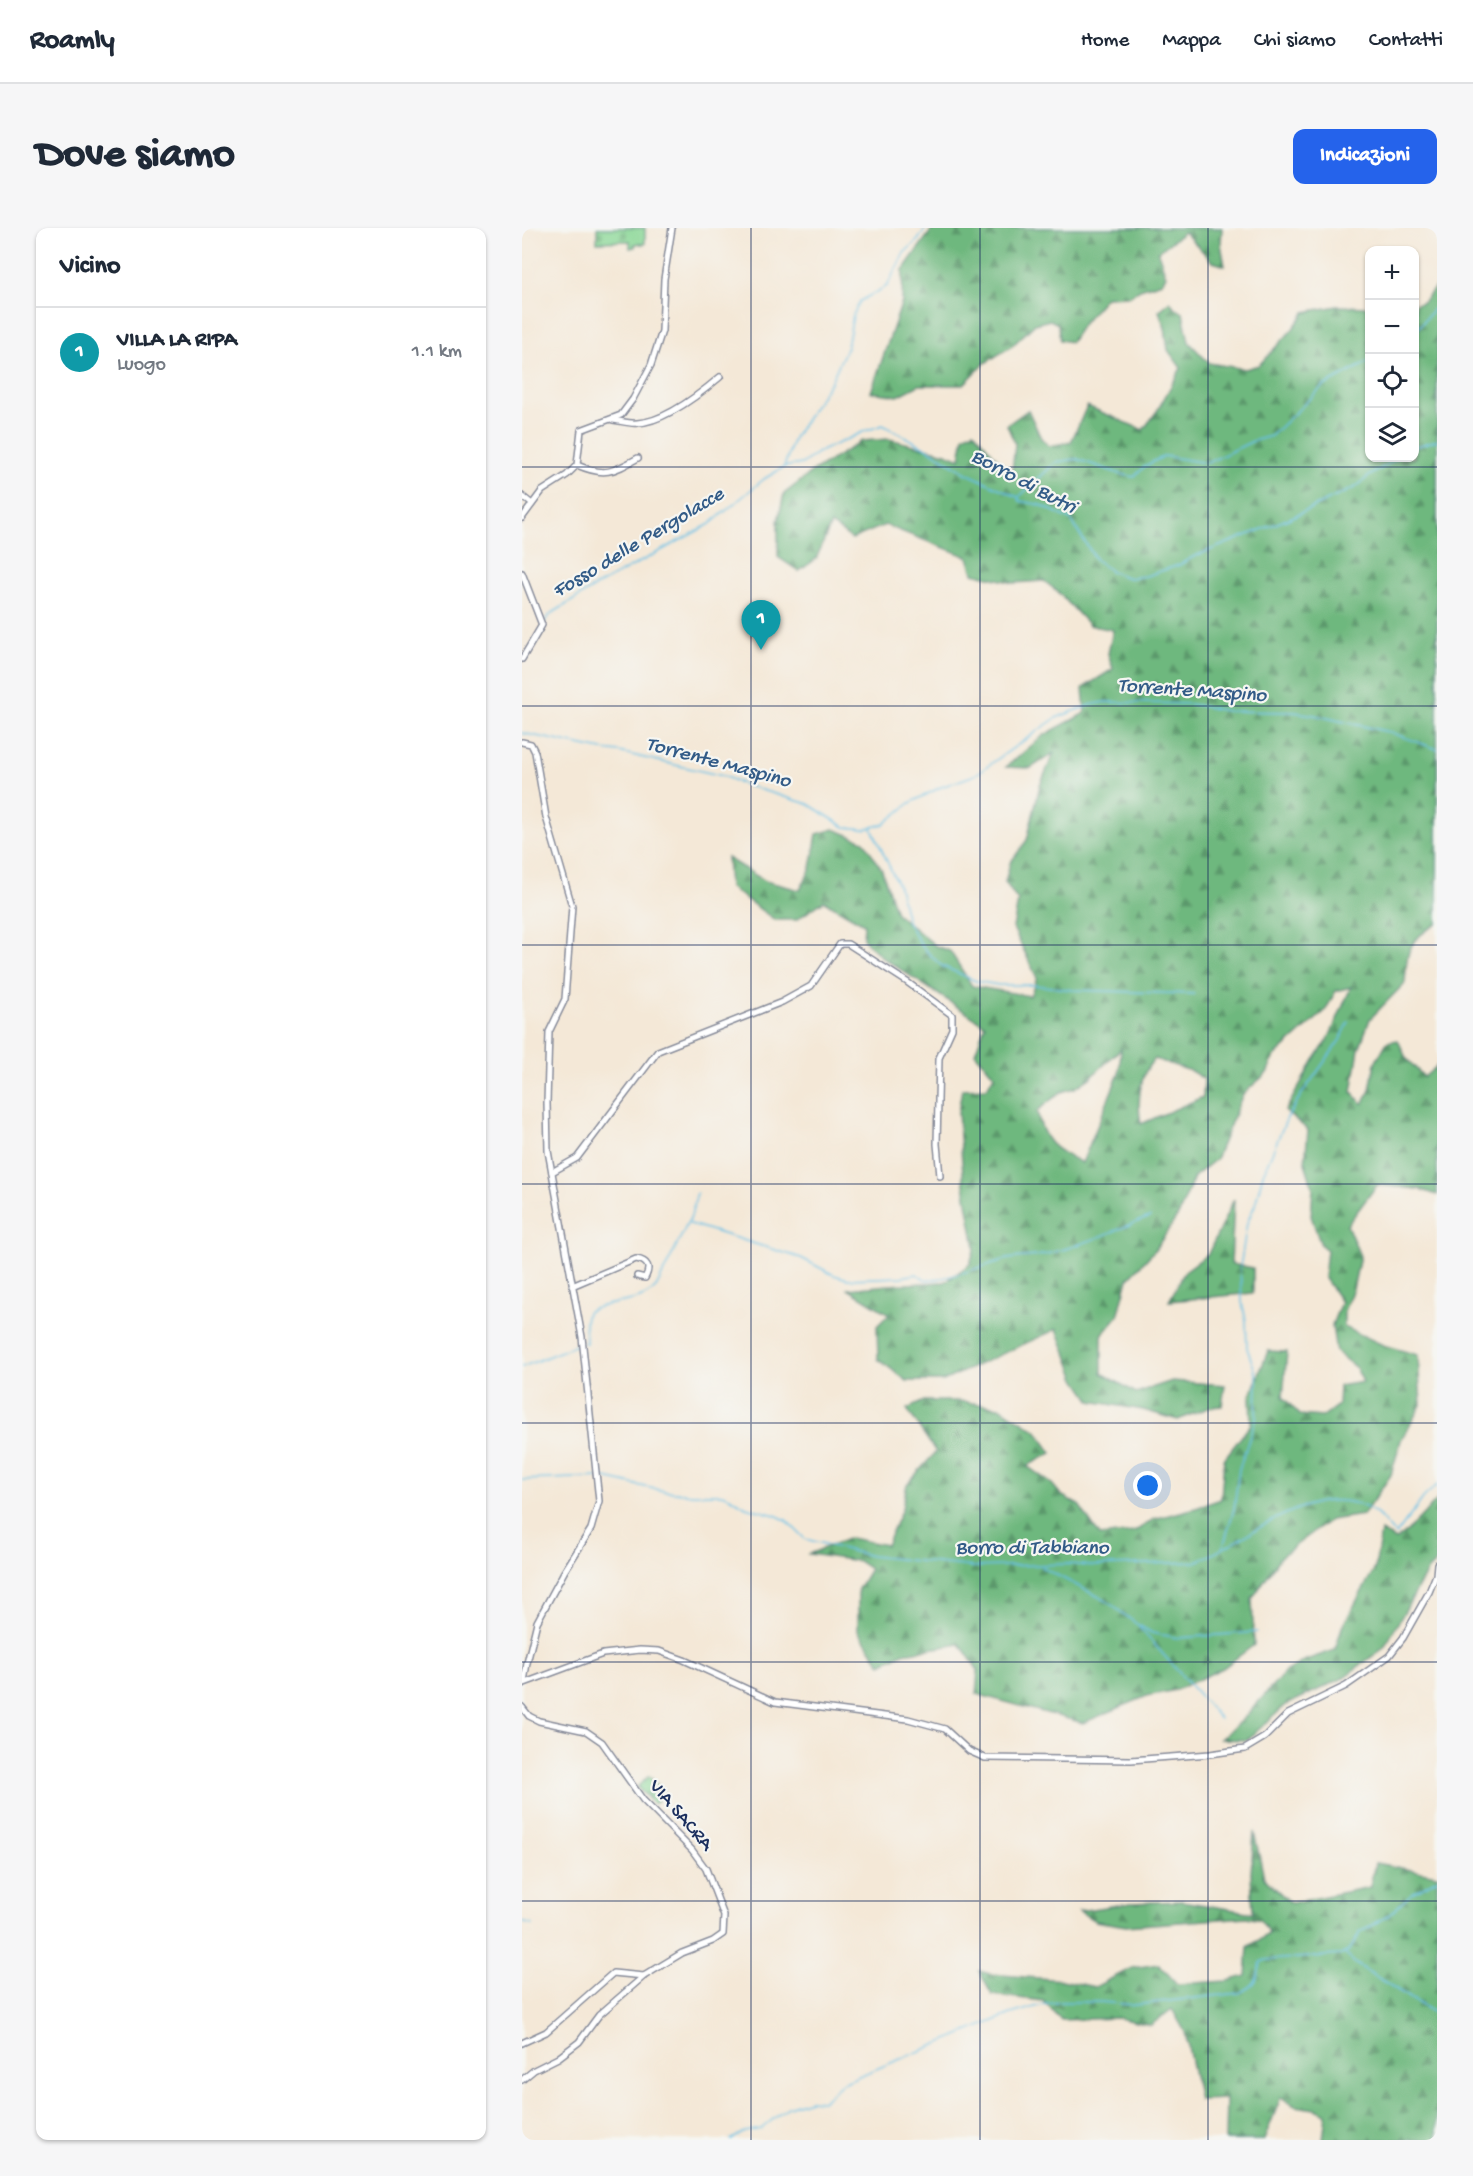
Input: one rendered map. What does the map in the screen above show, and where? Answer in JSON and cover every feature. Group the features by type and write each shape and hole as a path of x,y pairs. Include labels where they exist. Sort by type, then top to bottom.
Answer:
{"street":[{"path":"522,518 542,491 567,475 577,465 581,430 621,415 633,399 651,365 662,331 664,279 672,228"},
{"path":"612,420 638,424 666,414 695,398 720,377"},
{"path":"577,465 594,473 614,471 638,458"},
{"path":"522,496 532,504"},
{"path":"522,573 524,584 542,625 522,659"},
{"path":"522,742 531,744 535,752 546,817 572,906 565,999 549,1032 548,1151 582,1337 599,1501 591,1529 537,1622 523,1683"},
{"path":"552,1173 577,1158 658,1051 783,1002 811,986 840,944 848,944 907,982 952,1015 952,1029 939,1058 937,1144 940,1176"},
{"path":"572,1287 636,1259 643,1260 649,1266 649,1270 645,1278 637,1276"},
{"path":"523,1683 603,1654 640,1650 659,1651 684,1660 775,1702 908,1719 945,1729 969,1751 985,1758 1131,1760 1210,1754 1245,1749 1256,1744 1288,1714 1346,1686 1389,1656 1404,1638 1436,1574 1437,1564"},
{"name":"VIA SACRA","path":"522,1707 529,1716 538,1721 586,1731 602,1742 643,1800 692,1850 706,1869 724,1916 723,1934 713,1941 681,1953 644,1976 599,2015 579,2042 558,2058 534,2070 524,2078"},
{"path":"522,2043 546,2032 613,1973 644,1976"},
{"path":"522,2070 524,2078"}],"green space":[{"path":"597,228 645,228 645,244 635,244 635,247 630,248 630,241 597,242"},
{"path":"933,228 1222,228 1221,244 1225,266 1213,262 1184,232 1158,252 1166,276 1162,282 1140,289 1130,296 1106,297 1084,322 1071,342 1060,340 1058,324 1050,320 1035,324 1012,346 985,363 963,385 919,385 898,396 871,392 902,302 903,270"},
{"path":"1437,285 1437,924 1414,942 1408,955 1405,983 1370,1019 1359,1049 1352,1092 1363,1104 1370,1090 1375,1063 1387,1042 1398,1040 1406,1058 1424,1077 1437,1066 1437,1195 1419,1189 1377,1185 1347,1225 1360,1256 1353,1289 1344,1311 1344,1327 1383,1345 1418,1355 1421,1405 1401,1440 1391,1475 1363,1515 1330,1520 1280,1557 1252,1599 1254,1645 1223,1668 1176,1690 1147,1696 1083,1723 976,1694 978,1670 960,1644 903,1653 881,1664 858,1631 858,1589 870,1569 858,1561 809,1554 850,1538 886,1545 902,1509 907,1484 936,1452 907,1409 924,1401 959,1401 999,1407 1036,1430 1052,1453 1027,1466 1052,1484 1061,1495 1079,1505 1100,1536 1134,1532 1154,1519 1221,1499 1224,1459 1251,1424 1250,1397 1268,1351 1287,1352 1283,1397 1300,1415 1322,1417 1338,1405 1339,1386 1363,1382 1356,1368 1336,1352 1332,1325 1341,1302 1324,1277 1327,1250 1321,1245 1311,1216 1313,1188 1305,1163 1308,1130 1285,1111 1328,1040 1351,987 1336,991 1325,1011 1275,1056 1267,1073 1243,1094 1216,1159 1194,1177 1179,1214 1155,1250 1128,1279 1118,1316 1102,1335 1102,1373 1136,1393 1172,1381 1225,1385 1222,1406 1210,1407 1178,1420 1143,1410 1091,1401 1076,1379 1057,1329 943,1381 907,1381 878,1359 877,1326 889,1314 848,1289 945,1282 970,1264 975,1247 964,1185 958,1113 962,1089 987,1088 994,1075 975,1053 985,1025 883,958 863,939 864,924 824,901 796,920 775,920 729,887 727,858 765,881 800,890 811,868 817,834 834,829 864,841 882,870 896,913 936,946 950,951 972,986 1030,996 1037,978 1013,928 1018,901 1005,882 1010,863 1027,840 1040,785 1054,753 1031,768 1006,767 1044,735 1085,713 1083,688 1113,669 1108,654 1113,630 1089,625 1058,592 1044,581 1014,583 973,573 968,557 885,525 852,539 831,524 816,559 799,571 778,557 778,521 784,494 812,472 862,441 889,439 946,453 960,459 964,436 974,431 998,460 1012,471 1015,444 1007,425 1028,410 1041,438 1049,446 1071,442 1087,406 1143,430 1157,411 1181,368 1168,350 1165,328 1159,311 1170,301 1183,313 1189,342 1209,363 1245,369 1259,365 1292,330 1305,312 1337,306 1365,307 1365,462 1419,462 1419,303 1423,302","holes":["1121,1049 1119,1073 1082,1163 1051,1144 1043,1131 1037,1111 1061,1092 1075,1088 1090,1078","1155,1059 1191,1071 1204,1079 1203,1097 1141,1124 1140,1089 1142,1080"]},
{"path":"1234,1199 1231,1264 1253,1268 1253,1293 1169,1301 1185,1271 1208,1254"},
{"path":"1437,1500 1437,1561 1428,1570 1384,1648 1341,1679 1286,1705 1247,1740 1220,1739 1245,1717 1286,1671 1306,1660 1335,1650 1342,1627 1375,1568 1381,1531 1395,1540 1404,1534"},
{"path":"649,1776 665,1793 654,1804 637,1787"},
{"path":"1254,1832 1264,1878 1291,1903 1370,1887 1375,1863 1437,1875 1437,2140 1323,2140 1326,2114 1315,2109 1295,2106 1281,2097 1264,2140 1225,2140 1226,2099 1199,2100 1185,2032 1172,2009 1151,2025 1117,2018 1061,2020 1043,2001 992,1995 979,1971 1062,1980 1095,1987 1132,1968 1159,1964 1177,1984 1228,1981 1246,1976 1248,1947 1270,1933 1260,1920 1247,1917 1126,1926 1095,1921 1079,1911 1131,1903 1182,1901 1253,1913 1251,1873"}],"waterway":[{"name":"Fosso delle Pergolacce","path":"544,622 551,614 596,586 710,524 764,479 784,467 794,438 831,381 847,347 853,315 860,301 887,286 904,253 918,240 926,228"},
{"path":"1419,327 1437,305"},
{"path":"1019,497 1056,462 1077,459 1134,477 1145,466 1164,456 1207,463 1253,441 1271,436 1322,387 1365,364"},
{"name":"Borro di Butri","path":"784,467 802,464 817,453 883,425 930,450 966,473 1018,497 1020,501 1041,505 1071,520 1096,560 1112,572 1129,578 1146,576 1179,565 1193,557 1290,518 1356,487 1392,462"},
{"name":"Borro di Butri","path":"1419,445 1437,440"},
{"name":"Torrente Maspino","path":"522,733 723,776 808,804 845,827 865,829 884,824 910,803 941,787 975,775 1056,718 1090,705 1105,702 1190,704 1227,711 1294,712 1389,732 1437,749"},
{"path":"872,829 899,887 907,921 921,945 942,966 976,981 998,985 1194,994"},
{"path":"1223,1547 1234,1509 1239,1469 1256,1418 1257,1376 1247,1348 1240,1268 1247,1223 1255,1205 1263,1174 1287,1118 1340,1040 1349,1022"},
{"path":"584,1343 586,1343 587,1312 605,1305 643,1297 657,1286 691,1216 697,1193"},
{"path":"687,1223 801,1258 834,1275 848,1279 901,1277 917,1274 923,1279 931,1279 952,1276 1009,1259 1059,1251 1150,1217"},
{"path":"522,1367 579,1344"},
{"name":"Borro di Tabbiano","path":"522,1480 601,1477 659,1490 692,1494 723,1494 746,1507 786,1520 805,1539 871,1556 973,1567 1195,1562 1282,1516 1306,1506 1329,1501 1352,1502 1374,1512 1396,1535 1424,1497 1437,1485"},
{"path":"1041,1567 1105,1600 1152,1633 1178,1638 1257,1632"},
{"path":"1139,1627 1220,1719"},
{"path":"731,2140 744,2132 761,2129 788,2107 810,2100 822,2101 843,2083 854,2078 1011,2014 1042,2005 1060,2002 1134,2005 1239,1993 1253,1984 1261,1962 1266,1960 1341,1955 1349,1951 1360,1933 1389,1915 1411,1894 1437,1879"},
{"path":"522,1922 532,1925"},
{"path":"1345,1954 1356,1964 1437,2015"}],"place":[{"name":"VILLA LA RIPA","path":"761,650"}]}
